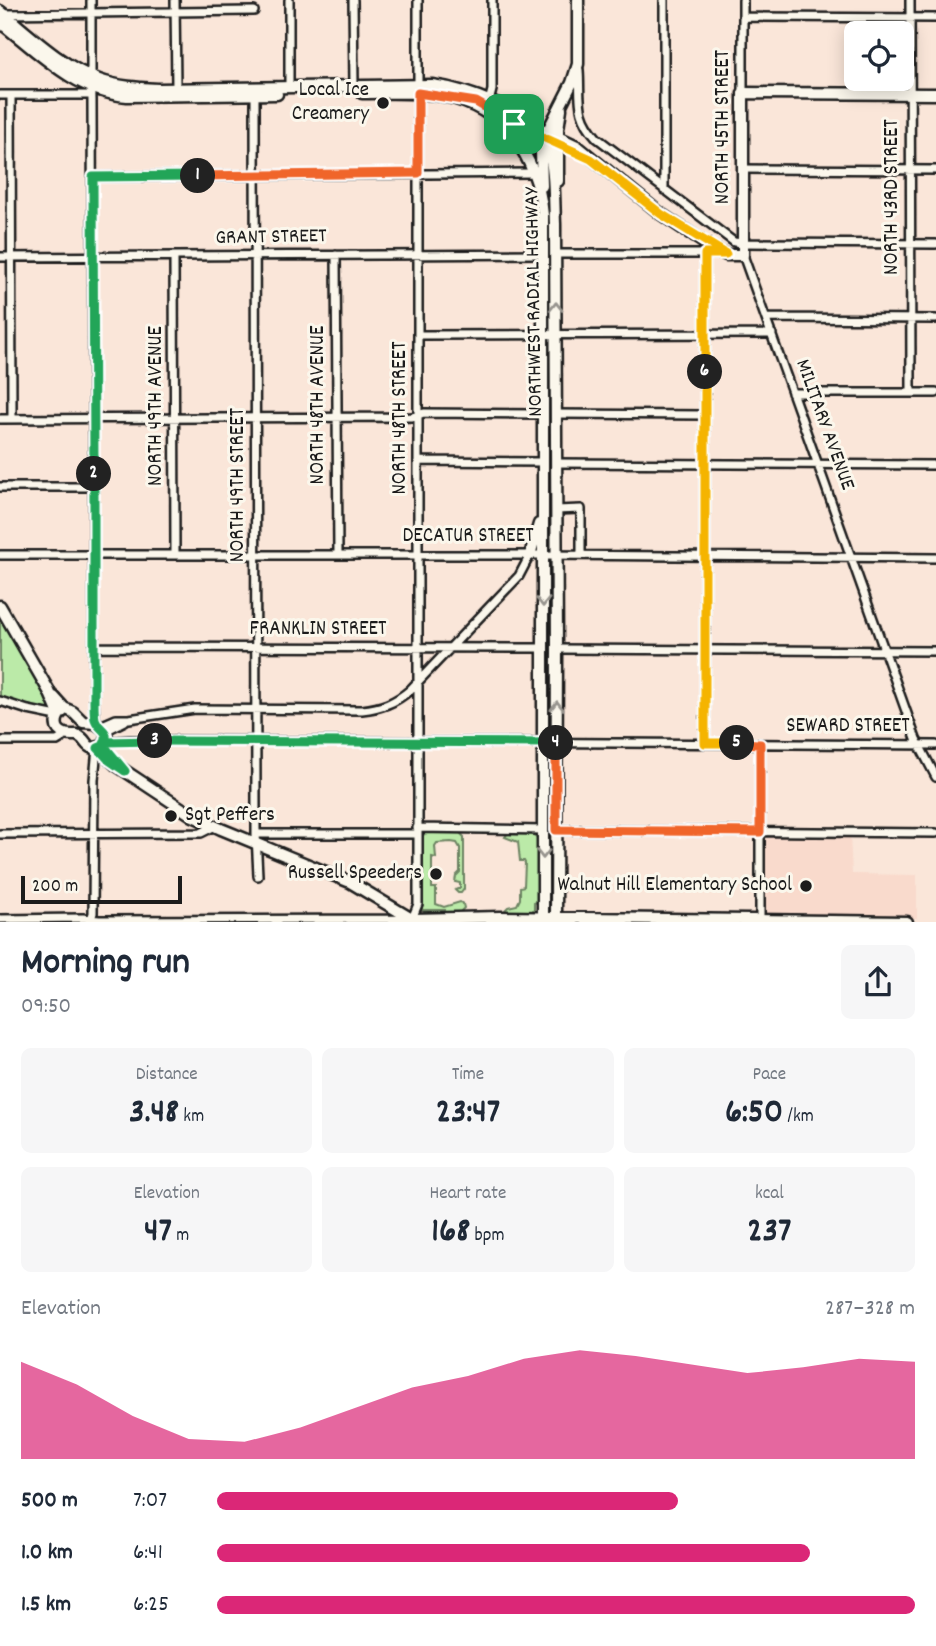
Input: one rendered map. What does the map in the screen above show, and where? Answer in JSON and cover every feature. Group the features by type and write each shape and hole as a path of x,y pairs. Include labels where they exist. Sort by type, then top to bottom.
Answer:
{"main road":[{"path":"555,224 558,141 571,106 572,83 578,64 578,0"},
{"name":"NORTHWEST RADIAL HIGHWAY","path":"1,16 48,50 91,76 110,83 130,87 176,88 354,86 418,89 483,111 499,122 520,146 534,173 542,215 543,920"},
{"name":"NORTHWEST RADIAL HIGHWAY","path":"1,16 59,69 92,92 127,96 255,94 418,89 432,85 453,89 489,102 529,122 545,135 549,154 556,254 556,920"},
{"path":"743,93 936,94"},
{"name":"NORTH 45TH STREET","path":"743,93 743,255"},
{"path":"454,99 476,102 514,124 545,135 591,159"},
{"path":"529,122 541,124 571,106"},
{"path":"542,215 541,152 552,119"},
{"path":"558,141 577,146 661,214 726,254 743,255"},
{"path":"558,161 563,154 577,153"},
{"path":"530,555 543,503"},
{"path":"0,607 49,691 61,722 83,739 100,738"},
{"path":"61,722 73,712 87,723 125,771 192,816 256,839 350,882 414,920 906,922"}],"street":[{"path":"91,0 94,701 100,738 94,780 91,920"},
{"path":"176,0 176,88"},
{"path":"289,0 289,87"},
{"path":"354,0 354,86"},
{"name":"NORTH 48TH STREET","path":"414,920 418,904 418,0"},
{"path":"489,102 492,90 492,0"},
{"path":"664,0 664,190"},
{"name":"NORTH 45TH STREET","path":"743,0 743,93"},
{"name":"NORTH 43RD STREET","path":"911,0 911,393"},
{"path":"1,16 254,11"},
{"path":"743,17 936,18"},
{"path":"578,64 571,106 597,138 734,242 936,244"},
{"path":"0,95 92,92"},
{"name":"NORTH 49TH STREET","path":"255,94 258,876"},
{"path":"11,95 12,419"},
{"path":"743,169 936,170"},
{"path":"93,177 534,173"},
{"name":"GRANT STREET","path":"0,257 542,254"},
{"path":"556,254 726,254"},
{"path":"705,254 705,743"},
{"name":"NORTH 48TH AVENUE","path":"336,255 338,555"},
{"name":"MILITARY AVENUE","path":"743,255 918,745 936,777"},
{"name":"NORTH 49TH AVENUE","path":"174,257 175,554"},
{"path":"766,318 936,318"},
{"path":"418,335 772,334"},
{"path":"792,393 936,393"},
{"path":"0,419 412,418 424,413 543,414"},
{"path":"556,414 705,415"},
{"path":"418,461 543,463"},
{"path":"556,463 936,465"},
{"path":"0,487 94,487"},
{"path":"556,510 581,509 581,555"},
{"name":"DECATUR STREET","path":"0,555 936,558"},
{"path":"100,738 129,719 183,710 373,709 397,701 519,576 530,555"},
{"name":"FRANKLIN STREET","path":"94,647 543,648"},
{"path":"557,649 936,651"},
{"path":"0,701 61,722 57,737 51,741 0,741"},
{"path":"80,718 89,715 94,701"},
{"name":"SEWARD STREET","path":"100,738 936,745"},
{"path":"760,744 760,921"},
{"path":"0,834 201,833 215,826"},
{"path":"256,839 417,831 543,830"},
{"path":"556,830 936,833"},
{"path":"0,919 414,920"}],"shaded area":[{"path":"765,835 850,835 852,874 917,875 917,918 765,916"}],"green space":[{"path":"0,615 54,705 53,714 0,698"},
{"path":"423,832 459,832 464,837 464,889 461,893 455,890 460,888 460,883 455,882 460,872 460,848 457,843 437,843 436,858 432,857 432,888 436,888 436,904 444,907 460,902 464,908 459,913 424,913 446,910 422,910 422,870 420,908"},
{"path":"509,832 536,833 533,835 537,837 537,902 534,903 532,911 535,913 510,913 505,910 517,905 520,887 524,886 525,863 520,861 518,842 505,837"}],"place":[{"name":"Local Ice Creamery","path":"383,103"},
{"name":"Sgt Peffers","path":"171,816"},
{"name":"Russell Speeders","path":"436,874"},
{"name":"Walnut Hill Elementary School","path":"806,886"}],"route":[{"path":"418,93 476,102 514,124 591,159 661,214 726,254 705,254 705,743 760,744 760,832 556,830 556,742 106,742 106,748 125,771 98,748 103,746 107,737 105,730 97,724 94,701 93,177 418,173 418,93"}]}
